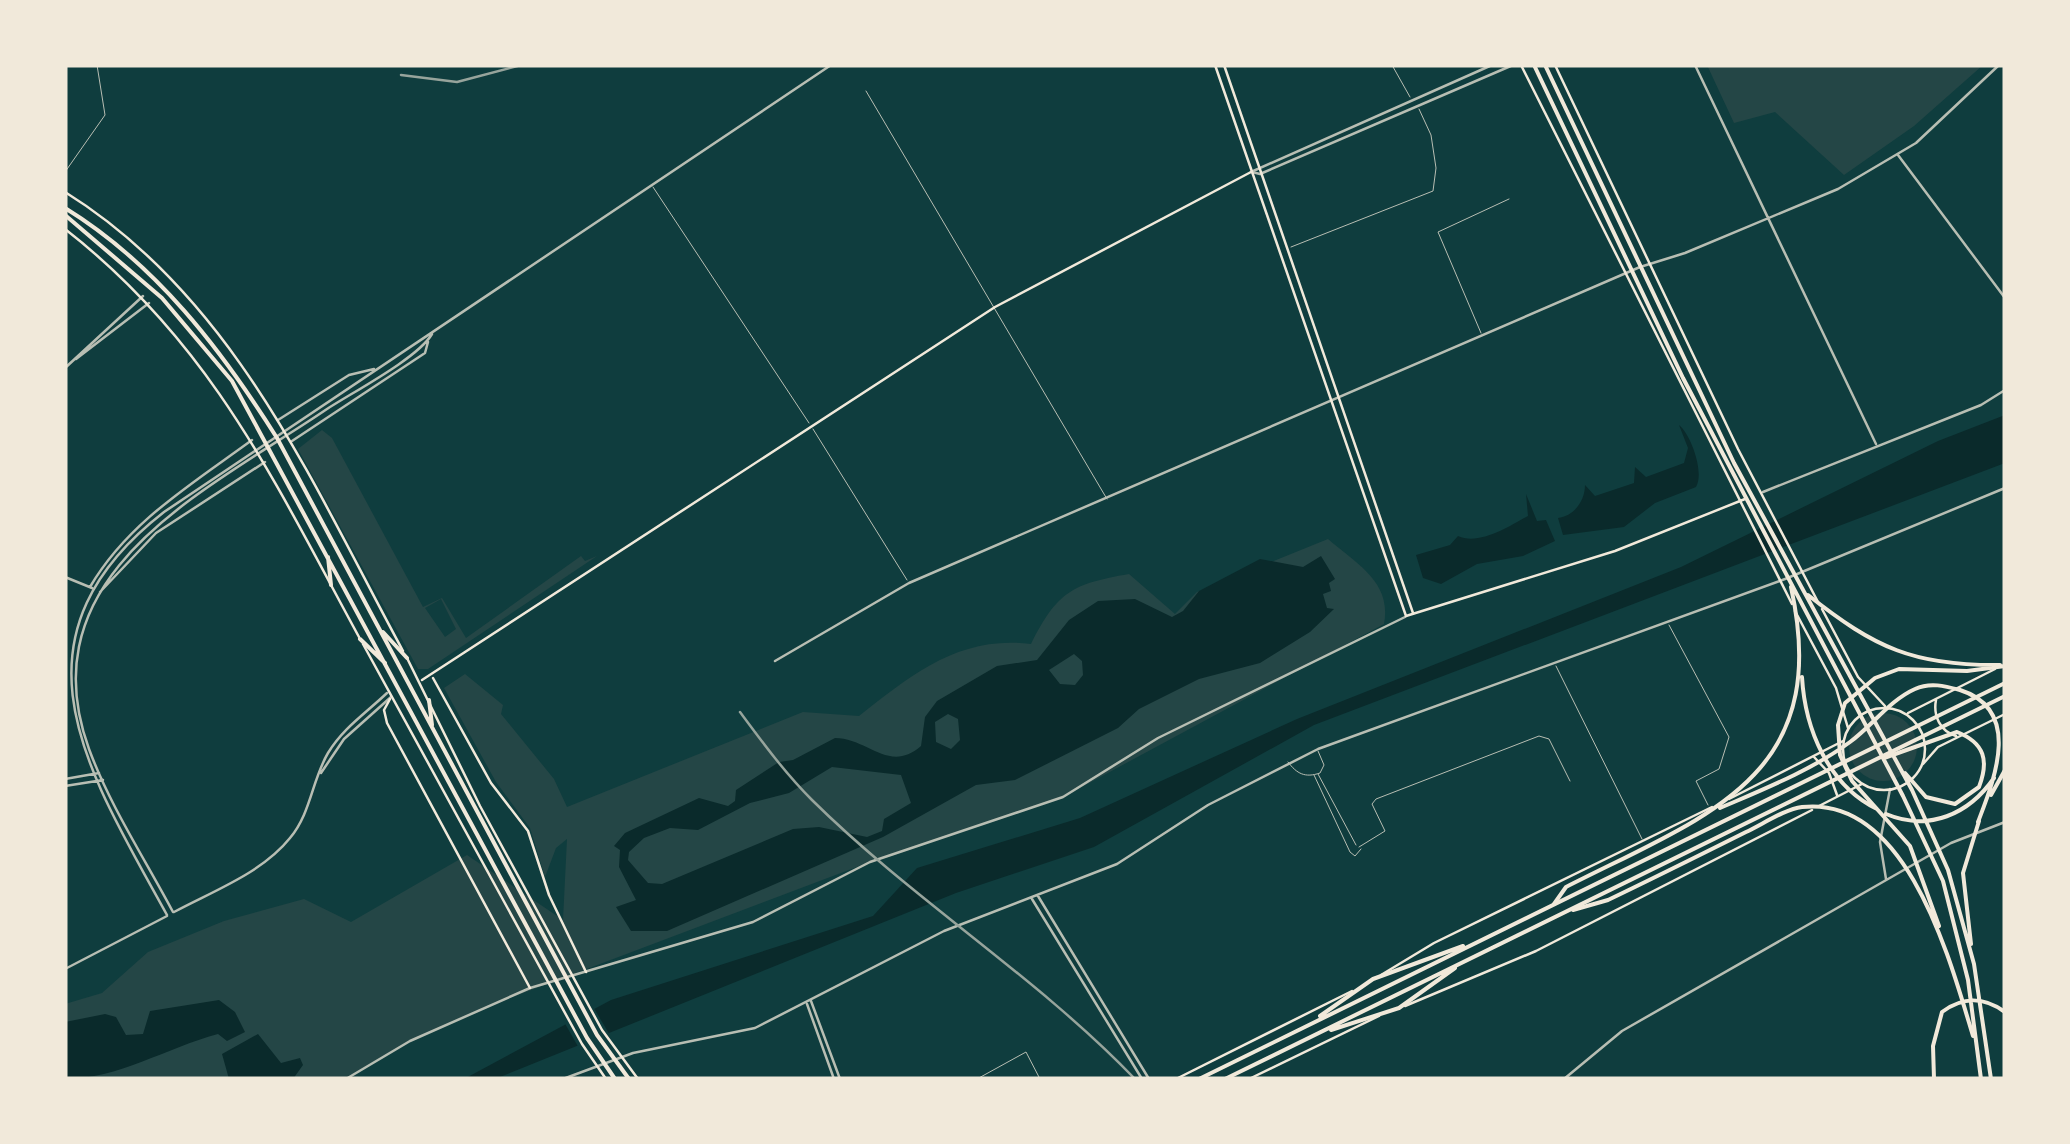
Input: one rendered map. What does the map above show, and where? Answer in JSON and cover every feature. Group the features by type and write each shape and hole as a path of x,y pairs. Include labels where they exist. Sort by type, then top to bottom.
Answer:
{"main road":[{"path":"1215,65 1406,616 1615,551 1762,494"},
{"path":"1224,65 1414,615"},
{"path":"1521,65 1739,504 1836,688 1848,728"},
{"path":"1534,65 1691,394 1904,796 1943,881 1968,980 1981,1079"},
{"path":"1545,65 1734,463 1896,761 1948,870 1974,964"},
{"path":"1556,65 1647,264 1802,571 1858,677 1886,707 1906,714 1921,730 1925,748 1922,765"},
{"path":"420,682 995,306 1251,172"},
{"path":"65,192 126,236 172,278 240,359 278,420 430,700 493,837 597,1035 629,1079"},
{"path":"65,208 160,284 244,386 277,438 432,730 602,1030 638,1079"},
{"path":"65,216 110,251 188,326 240,394 586,1038 615,1079"},
{"path":"65,229 143,296 198,360 252,440 582,1044 606,1079"},
{"path":"328,552 330,586"},
{"path":"1790,582 1801,630 1804,708 1828,764 1841,782 1892,817 1936,822 1966,809 1984,793 2005,762"},
{"path":"1804,592 1862,637 1905,654 1944,663 2005,665"},
{"path":"376,624 407,658"},
{"path":"360,639 390,667"},
{"path":"1712,810 1770,756 1788,723 1802,662"},
{"path":"1978,1051 1910,846 1852,781 1840,755 1838,725 1845,703 1876,678 1899,668 1967,672 2005,665"},
{"path":"1906,714 2005,665"},
{"path":"432,676 491,782 528,830 549,896 586,972"},
{"path":"1199,1079 2005,683"},
{"path":"1176,1079 1374,979 1434,944 1643,841 1833,754 1918,687 1940,685 1980,701 2002,749 1963,874 1991,1079"},
{"path":"1225,1079 2005,696"},
{"path":"391,698 384,710 387,723 530,988"},
{"path":"1936,698 1934,712 1940,723 1951,735 1960,737"},
{"path":"430,700 432,730"},
{"path":"1862,784 1847,766 1843,742 1848,728 1868,710 1886,707"},
{"path":"1249,1079 1400,1008 1536,951 1862,784 1890,789 1914,777 1938,748 2005,714"},
{"path":"1865,765 1957,732 1980,746 1986,758 1979,787 1955,804 1926,798 1896,761"},
{"path":"1554,904 1566,887 1843,742"},
{"path":"1814,758 1829,773 1838,797"},
{"path":"1978,822 2005,770"},
{"path":"1564,912 1608,900 1801,807 1844,811 1866,822 1889,845 1935,923 1949,958"},
{"path":"1307,1026 1374,979 1495,932"},
{"path":"1308,1039 1400,1008 1464,962"},
{"path":"1934,1079 1933,1046 1942,1012 1959,1001 1987,999 2005,1012"}],"street":[{"path":"65,172 105,115 97,65"},
{"path":"353,389 375,369 831,65"},
{"path":"1392,65 1412,100"},
{"path":"1251,172 1492,65"},
{"path":"1251,172 1260,174 1513,65"},
{"path":"1695,65 1876,444"},
{"path":"775,662 908,583 1647,264 1838,190 1916,143 1999,65"},
{"path":"866,91 1108,499"},
{"path":"1286,249 1433,191 1436,168 1431,134 1418,106"},
{"path":"1897,154 2005,298"},
{"path":"652,184 812,426 908,583"},
{"path":"1482,336 1438,232 1509,199"},
{"path":"65,368 143,296"},
{"path":"71,362 149,303"},
{"path":"290,442 425,353 433,332"},
{"path":"92,588 141,530 428,340"},
{"path":"278,420 349,375 375,369"},
{"path":"1762,494 1876,444 1980,405 2005,390"},
{"path":"167,915 92,774 70,704 74,633 106,560 147,517 252,440"},
{"path":"96,597 156,533 264,462"},
{"path":"563,1079 633,1053 755,1028 944,931 1138,854 1208,804 1318,749 1780,582 2005,488"},
{"path":"174,912 89,749 78,704 76,669 82,632 96,597 130,550 180,505"},
{"path":"65,577 92,588"},
{"path":"346,1079 410,1042 530,988 753,922 870,862 1063,797 1158,738 1406,616"},
{"path":"1668,622 1729,737 1719,770 1696,781 1712,810"},
{"path":"1555,663 1643,841"},
{"path":"65,969 253,870 275,852 302,820 318,778 342,735 388,692"},
{"path":"318,778 344,739 391,698"},
{"path":"1316,774 1355,856 1358,848 1386,830 1372,804 1376,799 1539,736 1549,739 1570,781"},
{"path":"1316,774 1324,765 1318,749"},
{"path":"1288,762 1296,772 1316,774"},
{"path":"65,779 100,772"},
{"path":"1316,774 1358,848"},
{"path":"65,786 104,780"},
{"path":"1886,880 1880,842 1890,789"},
{"path":"1564,1079 1622,1031 1951,843 2005,822"},
{"path":"1038,895 1149,1079"},
{"path":"1031,898 1142,1079"},
{"path":"809,1001 837,1079"},
{"path":"977,1079 1026,1052 1040,1079"},
{"path":"943,1079 956,1079"}],"shaded area":[{"path":"1707,65 1983,65 1914,126 1844,175 1775,112 1734,123"},
{"path":"2005,415 2005,463 1314,725 1094,847 956,893 495,1079 464,1079 611,1000 873,916 917,868 1080,818 1297,719 1681,567 1938,441"},
{"path":"1679,425 1695,453 1699,472 1696,487 1655,503 1624,527 1563,535 1558,518 1578,507 1585,485 1595,496 1634,483 1635,467 1646,477 1684,463 1688,448"},
{"path":"322,430 332,438 423,607 442,598 466,638 581,556 585,561 597,556 428,669 418,669 298,449","holes":["441,599 456,629 445,637 425,608"]},
{"path":"1526,494 1537,521 1546,520 1555,541 1523,556 1477,564 1441,584 1423,578 1416,555 1450,545 1458,536 1485,537 1512,525 1528,516"},
{"path":"1328,539 1377,585 1383,597 1384,624 1067,795 870,862 486,1007 410,1041 346,1079 65,1079 65,1004 102,993 148,952 224,921 304,899 351,922 467,855 563,920 567,839 556,848 545,877 530,828 496,782 444,688 465,674 503,705 501,714 554,779 567,807 803,712 859,716 918,672 959,652 1005,643 1031,644 1059,601 1093,582 1129,574 1175,614 1197,592"},
{"path":"1321,556 1335,579 1329,583 1331,591 1323,594 1327,608 1334,609 1310,632 1260,663 1199,679 1139,709 1118,728 1015,780 976,785 883,837 667,931 631,931 616,907 636,900 619,867 620,850 614,846 625,833 699,798 728,806 735,801 736,790 779,762 793,760 835,738 888,756 909,754 921,746 925,717 937,701 997,666 1037,660 1069,620 1098,601 1135,599 1172,617 1183,611 1199,591 1260,559 1303,567","holes":["1074,654 1082,661 1083,675 1075,685 1060,684 1049,670","948,714 958,719 960,740 951,749 936,742 935,722","832,767 901,775 911,803 884,819 882,831 867,837 819,827 793,829 662,884 648,883 628,860 629,852 644,838 670,828 698,830 750,803 789,793"]},
{"path":"1883,713 1896,715 1907,723 1915,734 1915,760 1907,771 1896,779 1883,781 1870,779 1859,771 1851,760 1849,747 1851,734 1859,723 1870,715"},
{"path":"219,1000 235,1012 245,1032 227,1041 218,1034 104,1074 65,1079 65,1022 105,1014 116,1017 126,1035 143,1034 150,1011"},
{"path":"258,1034 281,1063 300,1058 303,1065 293,1079 229,1079 222,1054"}],"pier":[{"path":"592,1005 611,1037 580,1050 563,1020"}],"railway":[{"path":"401,75 457,82 521,65"},
{"path":"740,712 812,800 891,871 1057,1006 1135,1079"}]}
